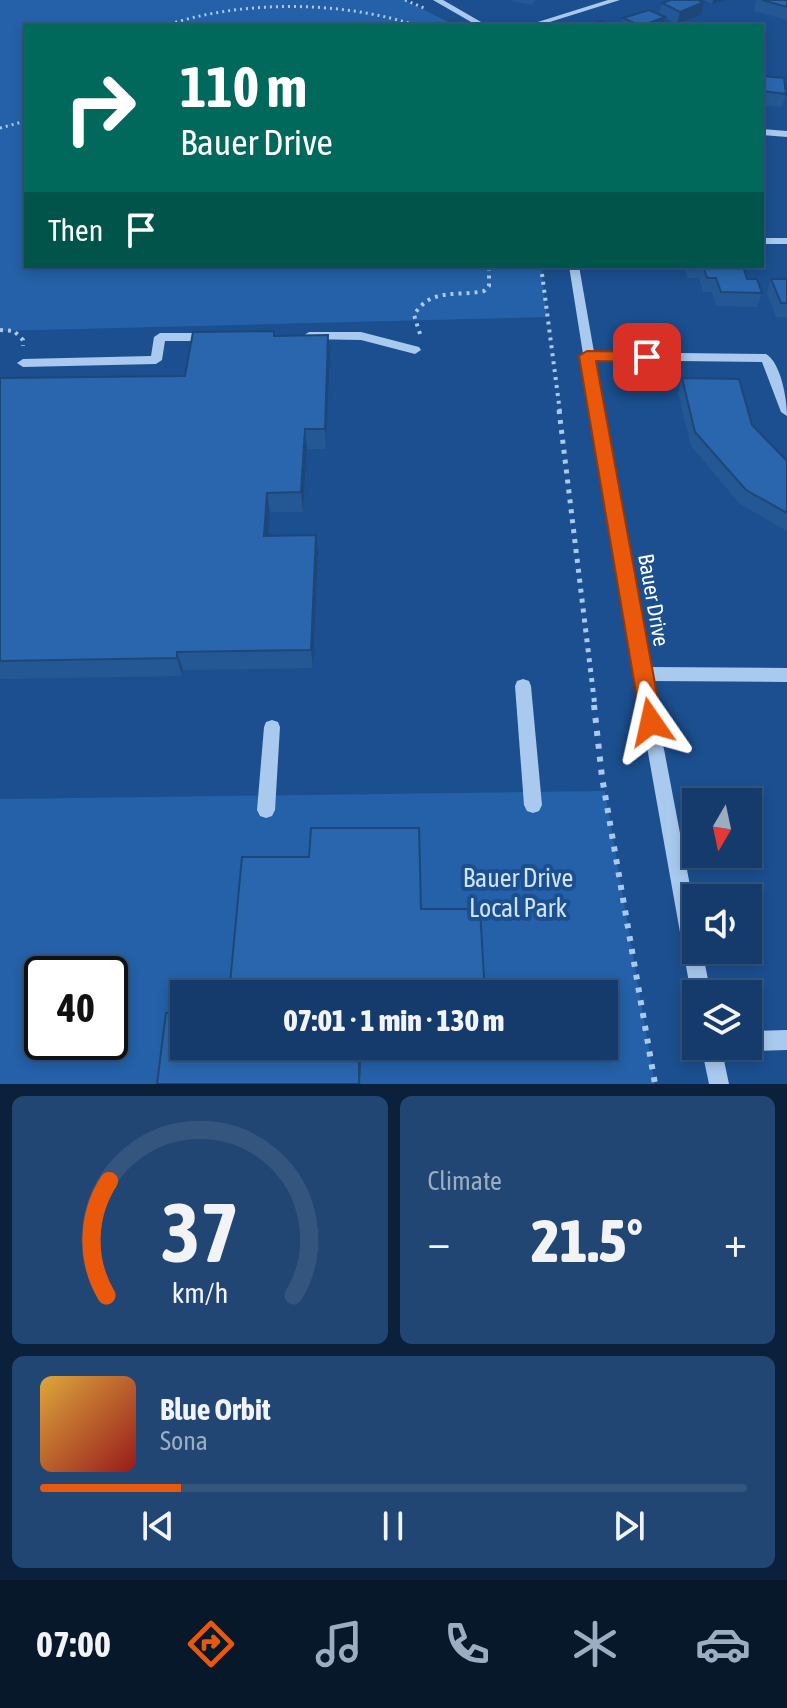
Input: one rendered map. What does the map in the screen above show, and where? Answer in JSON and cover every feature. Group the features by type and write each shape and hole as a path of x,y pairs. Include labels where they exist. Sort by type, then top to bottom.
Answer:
{"street":[{"path":"437,0 480,24"},
{"path":"536,24 616,0"},
{"path":"764,132 787,134"},
{"path":"764,241 787,241"},
{"name":"Bauer Drive","path":"574,268 642,674 698,980"},
{"path":"299,337 361,336 415,350"},
{"path":"23,363 156,360 160,337 222,337"},
{"path":"587,356 766,358 787,412"},
{"path":"642,674 787,675"},
{"path":"523,686 533,805"},
{"path":"266,810 272,727"},
{"path":"762,1041 787,1040"},
{"path":"714,1060 719,1084"}],"path":[{"path":"241,3 311,1"},
{"path":"345,3 412,24"},
{"path":"168,24 203,8"},
{"path":"0,128 24,122"},
{"path":"421,336 414,315 419,305 435,294 484,291 489,286 489,268"},
{"path":"541,268 581,578 602,777 655,1084"},
{"path":"0,330 14,331 23,340 23,363"}],"green space":[{"path":"0,0 405,0 452,24 24,24 24,268 541,268 547,317 0,331"},
{"name":"Bauer Drive Local Park","path":"605,791 655,1084 0,1084 0,799"}],"building":[{"path":"671,0 704,2 680,12 662,3"},
{"path":"762,0 787,0 787,7"},
{"path":"649,10 665,17 646,24 636,24 623,18"},
{"path":"764,76 784,78 786,94 764,91"},
{"path":"704,268 744,268 747,279 757,279 762,293 721,292 716,278 707,278"},
{"path":"771,279 787,279 787,303 781,303"},
{"path":"274,331 274,336 328,335 325,429 305,429 301,492 267,493 264,536 316,535 311,650 177,652 177,658 0,661 0,378 185,376 193,332"},
{"path":"682,378 739,379 752,425 787,461 787,513 746,490 695,432"},
{"path":"311,828 419,828 421,909 480,909 484,980 230,980 242,857 309,857"},
{"path":"166,1013 170,1013 170,1060 359,1060 359,1084 157,1084"}],"route":[{"path":"647,357 587,356 651,722"}]}
